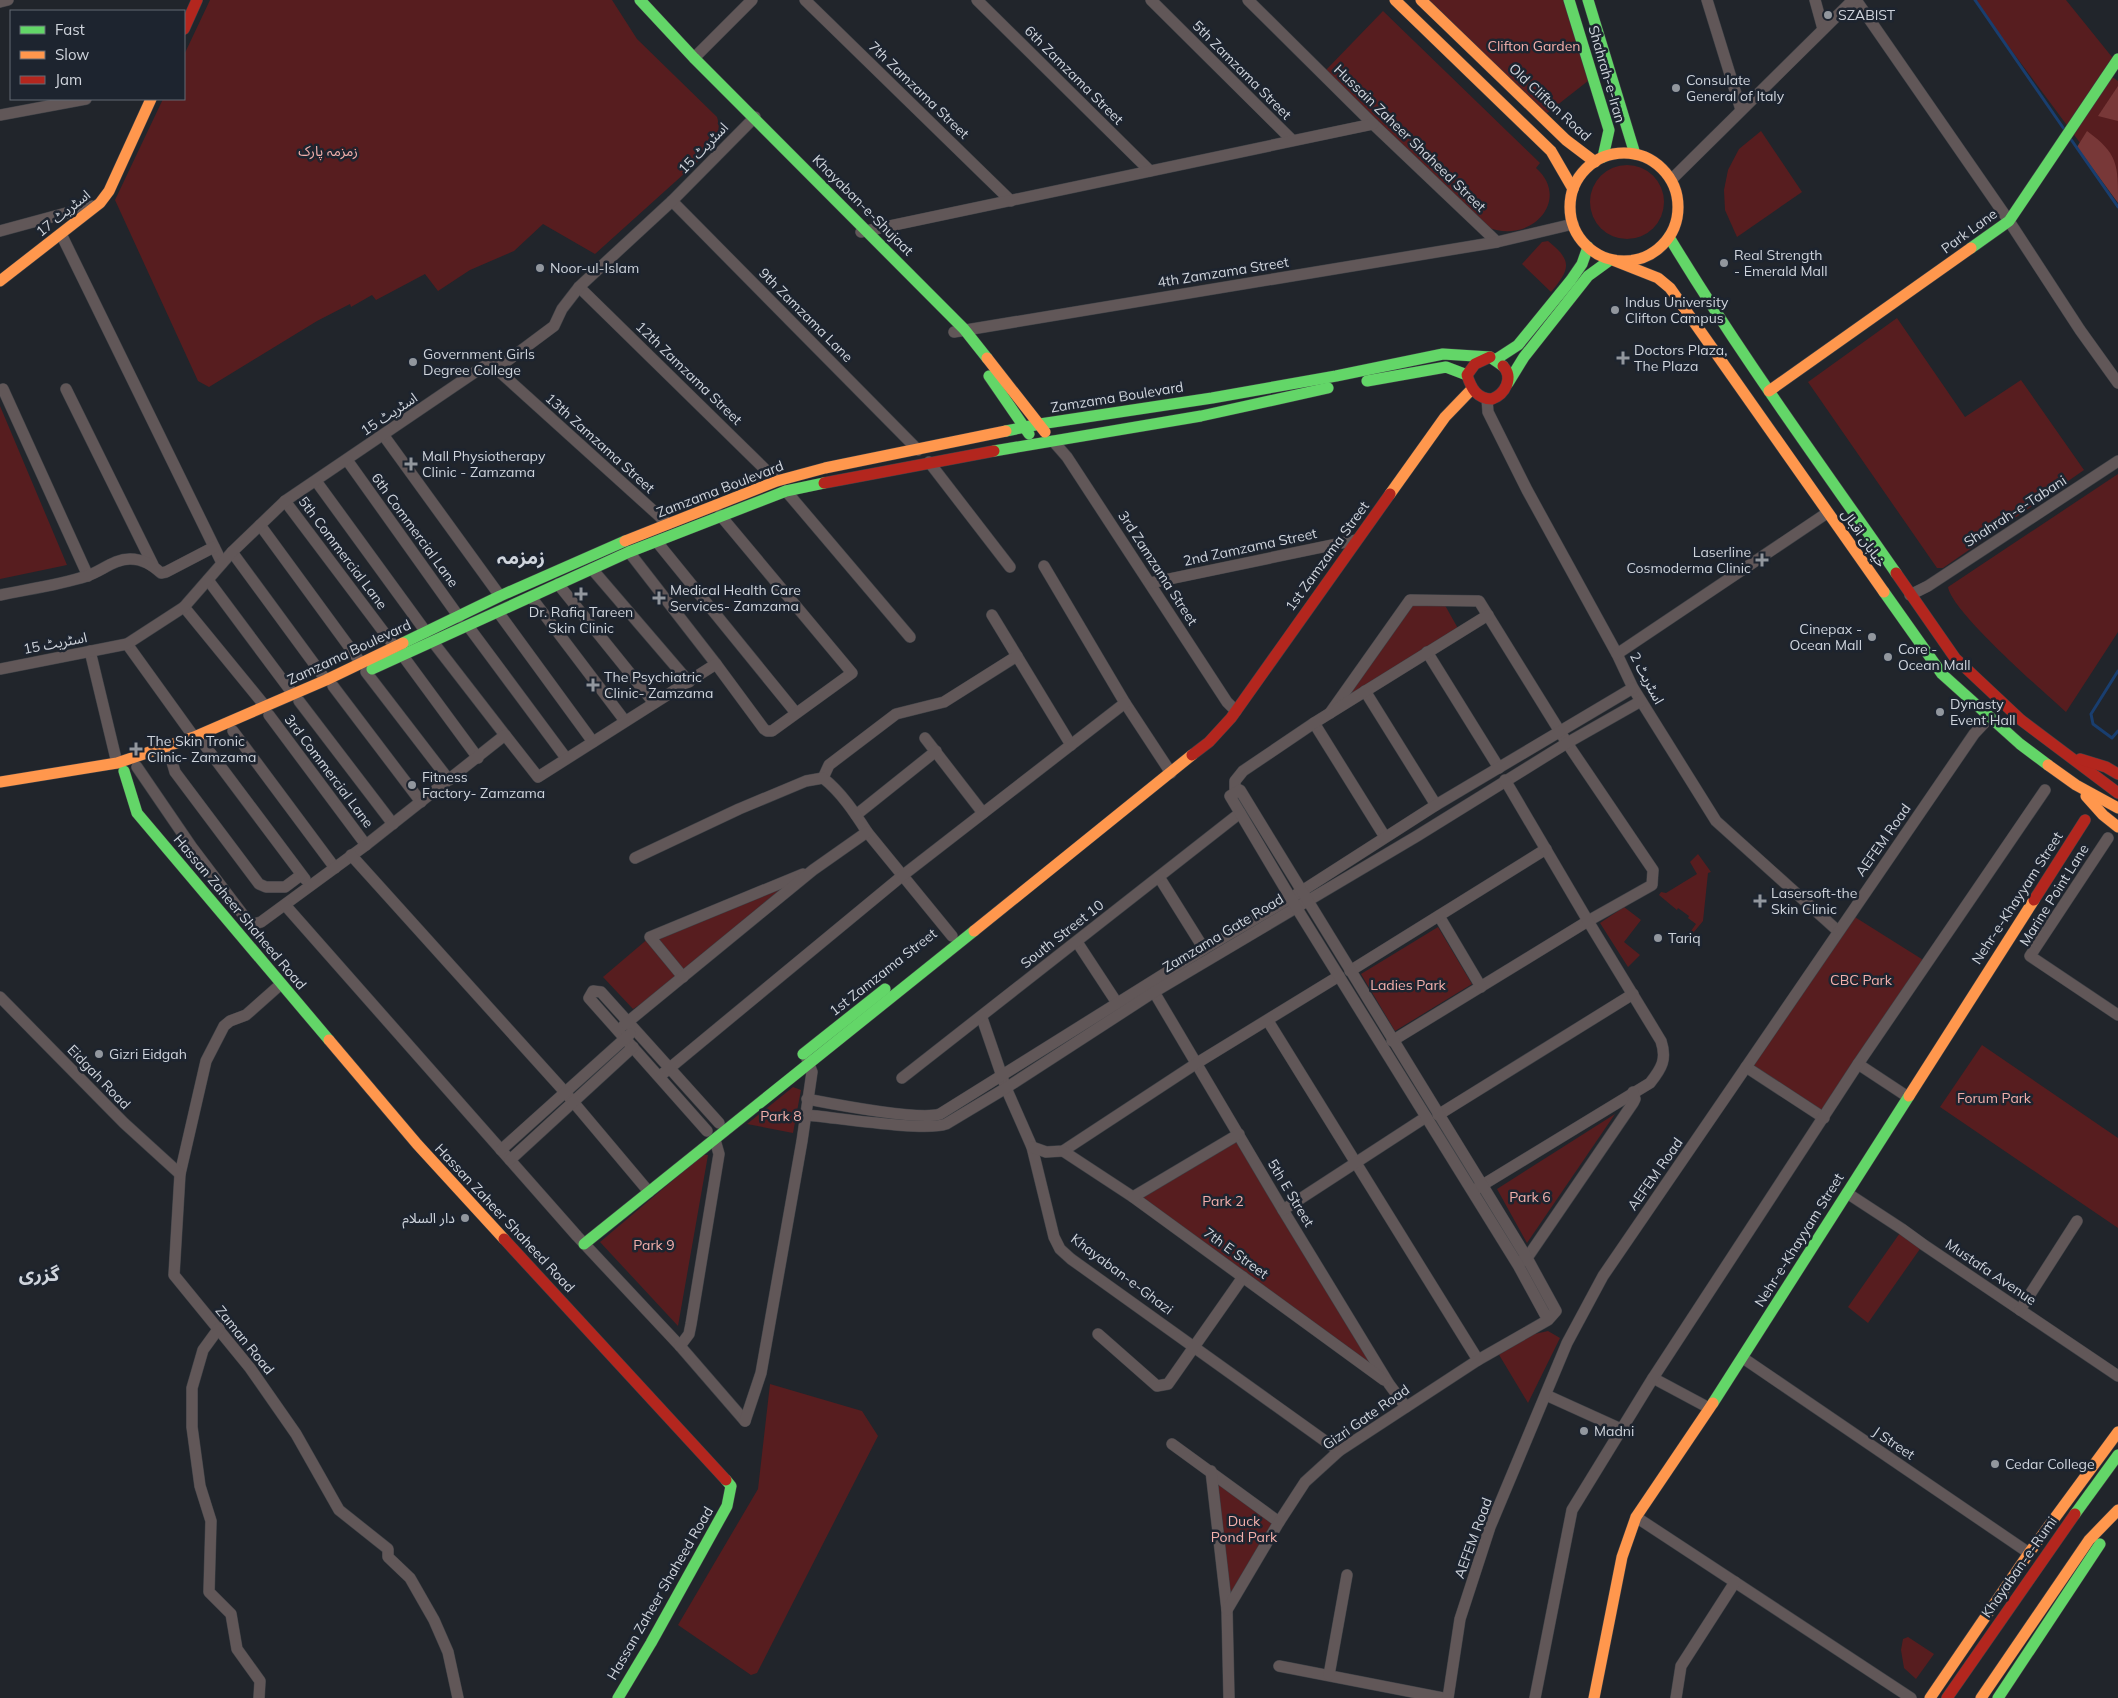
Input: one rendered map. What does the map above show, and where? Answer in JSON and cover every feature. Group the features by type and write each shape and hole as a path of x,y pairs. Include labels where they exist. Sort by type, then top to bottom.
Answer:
{"main road":[{"path":"185,27 197,0"},
{"path":"1395,0 1551,151 1573,189"},
{"name":"Old Clifton Road","path":"1421,0 1566,140 1599,160"},
{"name":"Shahrah-e-Iran","path":"1569,0 1609,130 1599,160"},
{"name":"Shahrah-e-Iran","path":"1588,0 1635,154"},
{"name":"Khayaban-e-Shujaat","path":"637,2 959,330 1053,441"},
{"name":"Khayaban-e-Shujaat","path":"637,2 669,45 751,120"},
{"name":"Park Lane","path":"1769,391 2009,221 2118,59"},
{"name":"اسٹریٹ 17","path":"0,281 100,203 109,191 151,100"},
{"path":"1616,154 1635,154 1654,162 1664,170 1671,180 1676,193 1678,208 1676,223 1669,237 1659,248 1646,257 1631,261 1613,260 1598,255 1588,247 1572,224 1570,206 1573,189 1582,174 1599,160 1616,154"},
{"name":"خیابان اقبال","path":"1669,237 1769,391 1910,595 1956,658 2021,720 2065,755 2118,793"},
{"path":"1588,247 1582,264 1571,280 1518,345 1492,359 1475,364 1467,375 1471,390 1480,398 1487,399 1500,395 1524,358 1588,276 1613,260"},
{"path":"1681,302 1659,264 1661,254 1666,251 1682,259"},
{"name":"خیابان اقبال","path":"1613,260 1658,278 1670,288 1942,674 2020,744 2076,785 2118,808"},
{"name":"Khayaban-e-Shujaat","path":"959,330 974,355 1037,444"},
{"name":"Zamzama Boulevard","path":"0,782 121,767 136,767 170,755 198,740 364,667 395,647 599,551 777,481 826,468 1040,424 1212,398 1336,376 1443,354 1492,359"},
{"path":"1492,359 1506,369 1508,383"},
{"name":"Zamzama Boulevard","path":"364,667 403,656 629,552 720,515 786,491 930,462 1200,416 1399,374 1446,367 1467,375"},
{"name":"1st Zamzama Street","path":"581,1240 1122,806 1168,768 1198,738 1209,742 1236,711 1445,417 1471,390"},
{"name":"Zamzama Boulevard","path":"0,791 121,767 232,730 267,711"},
{"path":"2065,755 2106,767 2118,774"},
{"name":"Hassan Zaheer Shaheed Road","path":"121,767 137,813 281,984 417,1144 731,1486 727,1506 651,1643 618,1698"},
{"path":"2076,785 2102,814 2118,827"},
{"name":"Nehr-e-Khayyam Street","path":"1594,1698 1622,1556 1636,1517 1743,1358 2085,820"},
{"name":"1st Zamzama Street","path":"914,973 952,936 1008,898"},
{"name":"1st Zamzama Street","path":"711,1136 719,1123 807,1058"},
{"path":"1930,1698 2029,1552 2118,1432"},
{"name":"Khayaban-e-Rumi","path":"1947,1698 2046,1554 2118,1455"},
{"path":"1984,1694 2089,1540 2118,1510"},
{"path":"1998,1698 2118,1516"},
{"path":"1984,1694 2003,1656 2081,1541 2079,1531 2072,1530 2053,1550 2046,1554"}],"street":[{"path":"0,2 8,0"},
{"path":"694,58 752,0"},
{"name":"7th Zamzama Street","path":"805,0 1011,201"},
{"name":"6th Zamzama Street","path":"978,0 1150,171"},
{"name":"5th Zamzama Street","path":"1151,0 1292,140"},
{"name":"Hussain Zaheer Shaheed Street","path":"1248,0 1373,124 1497,242"},
{"path":"1707,0 1741,110"},
{"path":"1815,0 1823,30"},
{"path":"1671,180 1854,0 2009,221 2080,330 2118,384"},
{"path":"2108,74 2118,81"},
{"path":"0,115 81,100"},
{"name":"اسٹریٹ 15","path":"0,669 127,644 184,607 232,552 285,501 384,436 484,366 507,361 554,326 562,309 579,287 672,201 751,120"},
{"path":"862,232 1373,124"},
{"name":"9th Zamzama Lane","path":"672,201 918,450"},
{"path":"0,231 100,203"},
{"path":"1497,242 1572,224"},
{"path":"61,234 222,563"},
{"name":"4th Zamzama Street","path":"959,330 1497,242"},
{"name":"12th Zamzama Street","path":"579,287 777,481"},
{"name":"13th Zamzama Street","path":"491,364 668,524"},
{"path":"66,388 153,565 161,573 166,572 214,547"},
{"path":"3,389 88,576"},
{"name":"اسٹریٹ 2","path":"1487,399 1488,412 1523,481 1617,654 1633,688 1716,821 1838,931"},
{"path":"384,436 500,596"},
{"name":"3rd Zamzama Street","path":"1053,441 1067,457 1226,702 1236,711"},
{"name":"6th Commercial Lane","path":"347,460 459,617"},
{"name":"Shahrah-e-Tabani","path":"1910,595 1928,586 2118,461"},
{"path":"930,462 1010,567"},
{"path":"316,481 426,632"},
{"path":"786,491 910,637"},
{"name":"5th Commercial Lane","path":"285,501 395,647"},
{"path":"1617,654 1828,513"},
{"path":"629,552 767,731 772,731 852,673 720,515"},
{"path":"260,525 449,780"},
{"name":"2nd Zamzama Street","path":"1150,583 1356,540"},
{"path":"657,542 796,713"},
{"path":"232,552 329,683 421,802"},
{"path":"0,595 88,576 118,561 140,560 153,565"},
{"path":"1044,566 1125,703 1168,768"},
{"path":"592,569 688,682"},
{"path":"208,580 393,824"},
{"path":"558,584 654,703"},
{"path":"530,597 625,721"},
{"path":"1330,713 1410,600 1479,601 1567,743 1653,870 1654,878 1652,885 1588,921 1392,1041"},
{"name":"3rd Commercial Lane","path":"184,607 267,711 366,845"},
{"path":"498,612 592,742"},
{"path":"992,615 1071,745"},
{"path":"1235,792 1235,781 1243,771 1314,723 1488,615"},
{"path":"468,626 566,758"},
{"path":"433,642 538,777 716,664"},
{"path":"127,644 310,887"},
{"path":"90,651 121,767"},
{"path":"1427,652 1499,768"},
{"path":"403,656 478,758"},
{"path":"823,778 829,765 896,714 944,702 1017,656"},
{"name":"Zamzama Gate Road","path":"1304,896 1385,837 1633,688"},
{"path":"1365,691 1436,805"},
{"name":"Zamzama Gate Road","path":"806,1114 914,1126 940,1127 1006,1088 1231,940 1304,896 1417,836 1505,780 1641,701"},
{"path":"660,1076 902,876 1125,703"},
{"name":"AEFEM Road","path":"1448,1698 1460,1619 1490,1527 1567,1343 1603,1276 1974,734 1989,718"},
{"path":"1314,723 1385,837"},
{"path":"232,730 335,868"},
{"path":"136,767 192,846 251,923 258,924 366,845 505,735"},
{"path":"925,738 983,813"},
{"path":"1528,750 1535,762"},
{"path":"856,814 936,751"},
{"path":"170,755 175,772 258,884 266,887 285,887 301,875"},
{"path":"823,778 856,814 867,832 952,936"},
{"path":"635,858 756,802 806,781 823,778"},
{"path":"1477,1188 1650,1083 1662,1064 1665,1053 1661,1040 1505,780"},
{"path":"1477,1188 1426,1118 1365,1007 1350,970 1240,790 1235,792 1230,796 1339,976 1365,1007 1392,1041 1438,1115 1477,1188 1522,1261 1633,1103 1635,1099 1633,1092"},
{"path":"1536,1698 1572,1510 1653,1378 1858,1064 2045,790"},
{"name":"South Street 10","path":"902,1078 982,1018 1240,813"},
{"path":"1409,822 1417,836"},
{"path":"510,1160 572,1101 626,1038 632,1025 683,977 814,870 867,832"},
{"name":"Marine Point Lane","path":"2108,838 2030,956 2118,1015"},
{"path":"1350,970 1546,849"},
{"path":"351,855 564,1091 646,1188"},
{"path":"683,977 650,936 814,870"},
{"path":"1159,877 1204,949"},
{"path":"285,905 581,1240 680,1346 744,1422 760,1373 806,1114 812,1072 807,1058"},
{"path":"1439,916 1481,987"},
{"name":"Zamzama Gate Road","path":"807,1099 858,1108 934,1116 1204,949 1231,940"},
{"path":"1077,942 1117,1003"},
{"path":"1032,1147 1046,1152 1063,1151 1197,1063 1339,976"},
{"name":"Zaman Road","path":"281,984 246,1015 230,1021 220,1031 206,1060 180,1174 174,1275 207,1317 219,1328 296,1434 339,1510 388,1549 388,1557 410,1578 434,1620 448,1652 458,1698"},
{"path":"680,1346 689,1334 719,1154 711,1136 660,1076 589,998 593,991 600,992 632,1025 719,1123"},
{"name":"5th E Street","path":"1154,992 1282,1210 1389,1384 1406,1407"},
{"path":"1438,1115 1633,994"},
{"name":"Eidgah Road","path":"0,997 124,1123 180,1174"},
{"name":"Khayaban-e-Ghazi","path":"982,1018 1006,1088 1032,1147 1054,1237 1060,1249 1071,1259 1339,1451"},
{"path":"1268,1021 1478,1360"},
{"path":"501,1150 564,1091 626,1038"},
{"path":"1858,1064 1908,1097"},
{"path":"1746,1067 1824,1118"},
{"path":"1282,1210 1426,1118"},
{"path":"1133,1197 1239,1134"},
{"name":"7th E Street","path":"1063,1151 1133,1197 1389,1384"},
{"name":"Mustafa Avenue","path":"1847,1193 2118,1376"},
{"path":"2020,1310 2077,1221"},
{"name":"Gizri Gate Road","path":"1227,1610 1305,1482 1339,1451 1478,1360 1548,1320 1522,1261"},
{"path":"1098,1334 1157,1386 1161,1387 1168,1384 1243,1276"},
{"path":"219,1328 203,1350 192,1388 192,1426 200,1486 211,1522 210,1592 231,1614 237,1650 260,1681 259,1698"},
{"name":"J Street","path":"1743,1358 2029,1552"},
{"path":"1653,1378 1709,1408"},
{"path":"1546,1395 1621,1429"},
{"path":"1172,1444 1279,1522"},
{"path":"1211,1471 1227,1610 1229,1698"},
{"path":"1636,1517 1911,1698"},
{"path":"1329,1675 1347,1575"},
{"path":"1676,1698 1681,1666 1735,1582"},
{"path":"1279,1666 1444,1698"}],"green space":[{"name":"زمزمہ پارک","path":"210,0 612,0 637,39 717,117 719,124 718,138 716,145 595,254 543,224 514,251 470,270 438,291 425,274 376,300 372,295 351,307 350,304 317,321 209,387 198,381 115,200 163,100 185,100 185,53"},
{"name":"Clifton Garden","path":"1421,0 1568,0 1593,77 1542,117"},
{"path":"1974,0 2066,0 2116,62 2108,74 2118,81 2118,194"},
{"path":"1383,11 1540,163 1536,168 1546,181 1550,194 1547,206 1540,217 1530,226 1516,230 1501,231 1485,226 1326,70"},
{"path":"1761,131 1802,192 1737,237 1725,210 1724,190 1728,170 1739,149"},
{"path":"1627,165 1641,168 1653,176 1661,188 1664,202 1661,216 1653,228 1641,236 1627,239 1613,236 1601,228 1593,216 1590,202 1593,188 1601,176 1613,168"},
{"path":"1548,241 1562,254 1566,265 1562,277 1551,292 1522,264 1542,242"},
{"path":"1897,318 1965,417 2021,380 2084,470 1943,568 1937,568 1808,382"},
{"path":"0,406 67,565 0,579"},
{"path":"2118,474 2118,632 2066,712 1981,632 1953,599 1948,587"},
{"path":"1410,600 1442,600 1460,632 1330,713"},
{"path":"1698,854 1711,872 1708,873 1703,921 1693,933 1691,931 1696,924 1688,918 1689,916 1678,908 1677,910 1659,895 1661,892 1666,893 1697,874 1690,862"},
{"path":"813,870 683,977 633,1009 603,977 650,937"},
{"path":"1624,907 1641,920 1624,942 1640,955 1628,967 1600,923"},
{"name":"CBC Park","path":"1850,914 1928,963 1824,1118 1746,1067"},
{"name":"Ladies Park","path":"1438,927 1472,984 1395,1031 1361,974"},
{"name":"Forum Park","path":"1982,1045 2118,1138 2118,1228 1940,1107"},
{"name":"Park 8","path":"793,1087 801,1090 793,1133 747,1124"},
{"name":"Park 6","path":"1615,1114 1527,1243 1497,1189"},
{"name":"Park 2","path":"1239,1134 1389,1384 1133,1197"},
{"name":"Park 9","path":"703,1155 708,1155 678,1326 600,1242"},
{"path":"1902,1230 1922,1246 1868,1323 1848,1307"},
{"path":"1548,1331 1560,1338 1528,1403 1498,1353 1526,1336"},
{"path":"770,1384 862,1411 878,1436 757,1673 751,1675 678,1625 758,1489"},
{"name":"Duck Pond Park","path":"1211,1471 1279,1522 1227,1610"},
{"path":"1908,1637 1934,1654 1916,1679 1904,1668 1901,1650 1903,1639"}],"shaded area":[{"path":"2118,86 2118,121 2098,116"},
{"path":"2087,131 2105,146 2114,161 2118,179 2118,203 2077,147"}],"waterway":[{"path":"1975,0 2064,129"},
{"path":"2070,138 2118,207"},
{"path":"2118,671 2091,714 2093,724 2112,738 2118,731"}],"traffic: fast":[{"path":"640,0 694,58 964,329 987,358"},
{"path":"1569,0 1609,130 1603,157"},
{"path":"1588,0 1635,154"},
{"path":"1971,248 2009,221 2118,59"},
{"path":"1669,237 1751,365 1896,573"},
{"path":"1495,360 1518,345 1571,280 1582,264 1588,247"},
{"path":"1508,383 1524,357 1588,276 1610,260"},
{"path":"1006,431 1040,424 1212,398 1336,376 1443,354 1490,357 1503,366"},
{"path":"1367,381 1446,367 1467,375"},
{"path":"989,376 1029,434"},
{"path":"994,451 1201,416 1328,388"},
{"path":"372,669 629,552 786,491 824,483"},
{"path":"403,643 500,596 625,541"},
{"path":"1884,592 1942,674 2020,744 2048,765"},
{"path":"124,771 137,813 329,1040"},
{"path":"584,1244 974,931"},
{"path":"803,1054 885,989"},
{"path":"1713,1403 1909,1096"},
{"path":"2075,1514 2118,1455"},
{"path":"618,1698 651,1643 727,1506 731,1486 726,1480"},
{"path":"1998,1698 2100,1544"}],"traffic: slow":[{"path":"1395,0 1551,151 1573,189"},
{"path":"1421,0 1566,140 1595,162"},
{"path":"0,281 100,203 109,191 151,100"},
{"path":"1624,153 1645,157 1662,169 1674,186 1678,207 1674,228 1662,245 1645,257 1624,261 1603,257 1586,245 1574,228 1570,207 1574,186 1586,169 1603,157 1624,153"},
{"path":"1769,391 1971,248"},
{"path":"1615,261 1658,278 1670,288 1884,592"},
{"path":"987,358 1045,432"},
{"path":"1390,494 1445,417 1471,390"},
{"path":"625,541 777,481 825,468 1006,431"},
{"path":"0,782 117,763 194,737 326,680 403,643"},
{"path":"974,931 1192,755"},
{"path":"2048,765 2076,785 2118,808"},
{"path":"2086,796 2103,815 2118,827"},
{"path":"1909,1096 2034,900"},
{"path":"329,1040 417,1144 504,1239"},
{"path":"1594,1698 1622,1557 1636,1517 1713,1403"},
{"path":"1930,1698 2029,1553 2118,1432"},
{"path":"1981,1698 2089,1540 2118,1510"}],"traffic: jam":[{"path":"185,27 197,0"},
{"path":"1490,357 1475,364 1467,375 1470,384 1479,395 1492,399 1504,390 1508,376 1503,366"},
{"path":"824,483 994,451"},
{"path":"1192,755 1209,742 1231,718 1390,494"},
{"path":"1896,573 1955,658 2021,720 2118,793"},
{"path":"2080,759 2106,767 2118,774"},
{"path":"2034,900 2085,820"},
{"path":"504,1239 726,1480"},
{"path":"1947,1698 2075,1514"}],"place":[{"name":"SZABIST","path":"1828,15"},
{"name":"Consulate General of Italy","path":"1676,88"},
{"name":"Real Strength - Emerald Mall","path":"1724,263"},
{"name":"Noor-ul-Islam","path":"540,268"},
{"name":"Indus University Clifton Campus","path":"1615,310"},
{"name":"Doctors Plaza, The Plaza","path":"1623,358"},
{"name":"Government Girls Degree College","path":"413,362"},
{"name":"Mall Physiotherapy Clinic - Zamzama","path":"411,464"},
{"name":"Laserline Cosmoderma Clinic","path":"1762,560"},
{"name":"Dr. Rafiq Tareen Skin Clinic","path":"581,594"},
{"name":"Medical Health Care Services- Zamzama","path":"659,598"},
{"name":"Cinepax - Ocean Mall","path":"1872,637"},
{"name":"Core - Ocean Mall","path":"1888,657"},
{"name":"The Psychiatric Clinic- Zamzama","path":"593,685"},
{"name":"Dynasty Event Hall","path":"1940,712"},
{"name":"The Skin Tronic Clinic- Zamzama","path":"136,749"},
{"name":"Fitness Factory- Zamzama","path":"412,785"},
{"name":"Lasersoft-the Skin Clinic","path":"1760,901"},
{"name":"Tariq","path":"1658,938"},
{"name":"Gizri Eidgah","path":"99,1054"},
{"name":"دار السلام","path":"465,1218"},
{"name":"Madni","path":"1584,1431"},
{"name":"Cedar College","path":"1995,1464"}],"district":[{"name":"زمزمہ","path":"521,557"},
{"name":"گزری","path":"39,1274"}]}
